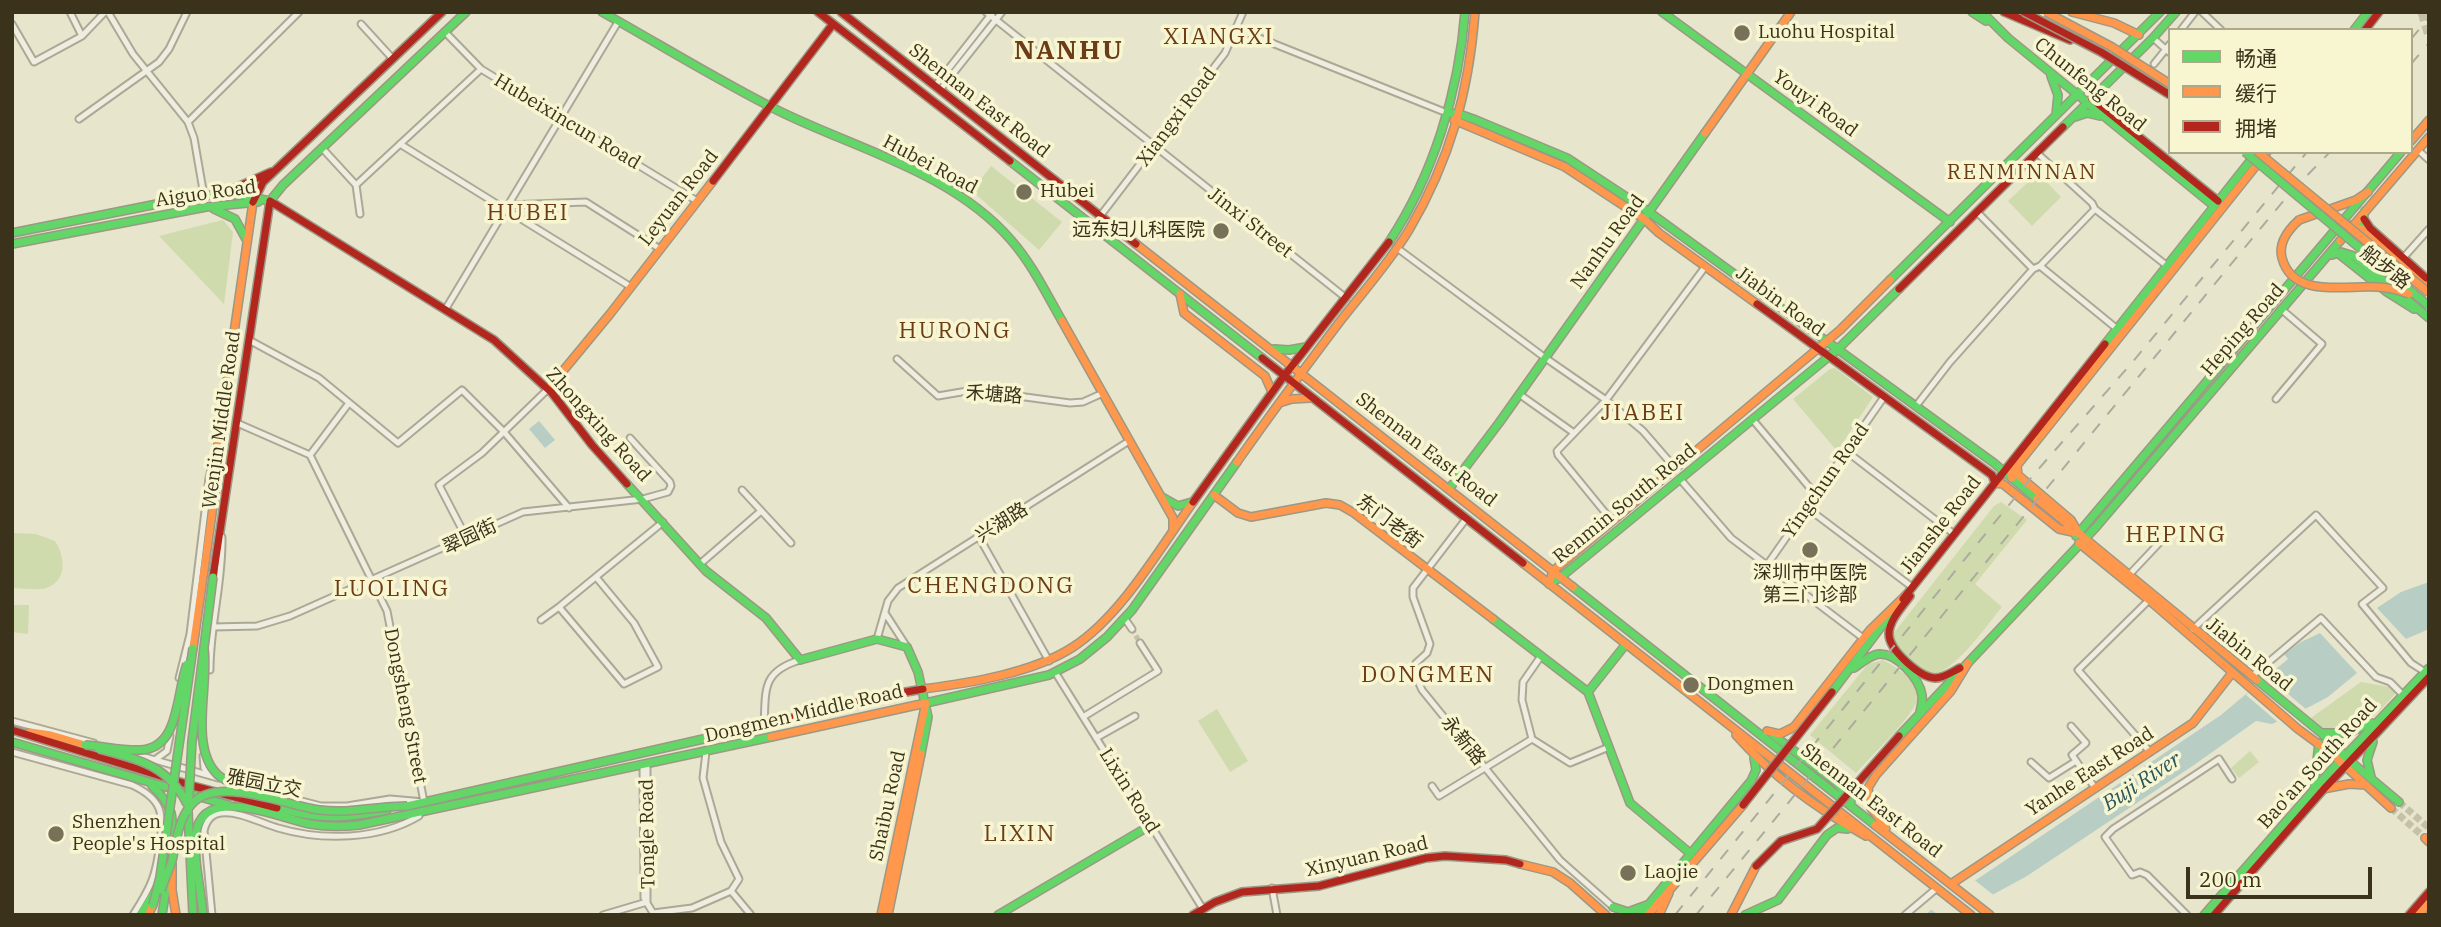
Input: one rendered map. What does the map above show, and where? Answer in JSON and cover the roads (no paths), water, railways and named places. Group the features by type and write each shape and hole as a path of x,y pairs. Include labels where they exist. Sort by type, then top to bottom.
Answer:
{"main road":[{"name":"Wenjin Middle Road","path":"148,915 160,877 205,576 218,443 254,199 263,182 275,170 442,12"},
{"name":"Wenjin Middle Road","path":"193,915 188,811 191,748 264,227 270,201 283,184 467,12"},
{"name":"Hubei Road","path":"601,12 770,106 933,181 973,204 1000,226 1027,258 1173,520 1172,530"},
{"name":"Shennan East Road","path":"818,12 1971,915"},
{"name":"Shennan East Road","path":"841,12 1990,915"},
{"name":"Dongmen Middle Road","path":"407,806 764,726 888,695 1026,669 1049,661 1081,642 1110,616 1272,392 1381,253 1404,219 1422,181 1458,78 1465,12"},
{"name":"Dongmen Middle Road","path":"12,742 235,806 298,823 326,827 381,822 425,813 1033,680 1055,672 1087,654 1125,619 1301,372 1397,248 1422,207 1457,117 1467,80 1475,12"},
{"name":"Nanhu Road","path":"1449,489 1791,12"},
{"path":"1972,12 2008,38"},
{"name":"Chunfeng Road","path":"1982,12 2047,70 2078,95 2090,101 2216,203"},
{"path":"2004,12 2101,52"},
{"path":"2024,12 2101,52 2168,94"},
{"path":"2046,12 2112,47"},
{"path":"2060,12 2168,83"},
{"path":"2072,12 2114,23"},
{"path":"2090,12 2139,35"},
{"name":"Renmin South Road","path":"1549,584 1553,571 1828,341 2160,12"},
{"name":"Renmin South Road","path":"1549,584 1561,577 1838,349 2071,120 2176,12"},
{"path":"2356,28 2368,12"},
{"path":"2367,28 2379,12"},
{"name":"Youyi Road","path":"1663,13 1950,222"},
{"name":"Leyuan Road","path":"548,389 631,287 833,24"},
{"path":"2047,70 2058,93 2055,118"},
{"name":"Chunfeng Road","path":"2090,101 2107,119 2216,203"},
{"name":"Jiabin Road","path":"1447,113 1567,158 1649,212 2004,471 2016,477 2232,673 2298,729 2399,802"},
{"path":"2071,120 2087,113 2107,119"},
{"name":"Jiabin Road","path":"1457,117 1565,167 1644,219 1658,233 1992,475 1994,483 2003,484 2059,529 2081,538 2129,575 2337,746 2345,762"},
{"path":"2413,139 2429,120"},
{"name":"Heping Road","path":"1731,915 1756,866 1781,841 1817,829 2081,538 2429,137"},
{"path":"2247,154 2429,306"},
{"name":"Jianshe Road","path":"1648,915 1743,805 2255,154"},
{"path":"2259,154 2429,293"},
{"name":"Jianshe Road","path":"2016,477 2011,473 2265,154"},
{"name":"Heping Road","path":"2081,538 2400,154"},
{"path":"222,194 275,170"},
{"path":"2368,192 2356,200 2299,220 2288,231 2281,248 2286,269 2300,283 2322,288 2380,285 2394,287 2429,306"},
{"name":"Aiguo Road","path":"12,233 204,196 222,194 270,201"},
{"name":"Aiguo Road","path":"12,244 254,199"},
{"name":"Zhongxing Road","path":"270,201 494,340 548,389 593,445 700,564 719,583 766,618 800,660"},
{"path":"206,207 236,218 246,239"},
{"path":"2365,211 2362,220 2369,235"},
{"path":"2365,211 2368,226 2429,282"},
{"path":"2339,226 2353,225"},
{"name":"船步路","path":"2353,225 2429,282"},
{"path":"2364,264 2360,254 2362,246 2369,242 2381,245"},
{"path":"2332,255 2349,253 2364,264"},
{"name":"船步路","path":"2321,263 2332,255 2344,256 2387,292 2429,319"},
{"name":"船步路","path":"2364,264 2429,319"},
{"path":"2401,295 2411,297 2419,292 2422,283 2418,275"},
{"path":"1180,294 1184,313 1265,376 1272,392"},
{"path":"1266,345 1283,351 1306,347"},
{"path":"1315,354 1311,369 1314,380 1320,386"},
{"path":"1279,403 1299,397 1311,398"},
{"path":"1159,494 1178,506 1194,500"},
{"name":"东门老街","path":"1214,495 1238,513 1251,517 1320,504 1340,505 1588,692"},
{"path":"1920,577 1890,628 1890,644 1920,672 1931,678 1946,676 1968,663"},
{"path":"1767,732 1780,734 1794,727 1863,638 1906,595"},
{"path":"800,660 877,639 907,647"},
{"path":"1626,644 1588,692 1630,803 1691,854"},
{"name":"Shaibu Road","path":"888,915 928,717 923,689 907,647"},
{"path":"87,744 140,750 162,744 171,733 180,685 193,648"},
{"path":"204,649 206,689 201,736 207,761 223,778 283,803"},
{"path":"1845,674 1870,656 1888,654 1920,685 1923,702 1918,716"},
{"path":"1908,850 1876,816 1868,802 1868,788 1876,775 1955,687 1968,663"},
{"name":"Bao'an South Road","path":"2215,914 2300,820 2384,714 2427,672"},
{"name":"Bao'an South Road","path":"2204,915 2314,790 2375,735 2427,672"},
{"name":"Yanhe East Road","path":"1953,886 2196,720 2232,673"},
{"name":"Shaibu Road","path":"881,915 926,703"},
{"path":"2320,732 2335,735 2355,730 2368,726 2384,714"},
{"path":"1739,718 1782,740 1836,782 1861,814"},
{"path":"1728,724 1752,755 1823,810 1885,847"},
{"path":"12,730 193,786 310,817 347,818 407,806"},
{"path":"21,733 42,732 87,744 161,771 180,791 188,811"},
{"path":"2323,789 2370,783 2367,760 2375,735"},
{"path":"2314,790 2319,743"},
{"path":"1640,915 1751,781 1756,765 1752,755"},
{"path":"147,782 164,797 171,810 173,822 170,862 160,915"},
{"name":"Jiabin Road","path":"2370,783 2391,808"},
{"name":"雅园立交","path":"176,915 170,862 179,823 193,804 206,794 225,789 311,809 336,811 388,805 407,806"},
{"name":"雅园立交","path":"203,915 197,856 198,825 210,810 235,806"},
{"path":"998,915 1151,825"},
{"path":"1745,915 1778,900 1829,833 1841,828 1854,830"},
{"name":"Xinyuan Road","path":"1193,915 1242,892 1319,886 1435,857 1506,860 1552,872"},
{"path":"153,905 170,862"},
{"path":"140,915 170,862"},
{"path":"1552,872 1570,883 1606,915"},
{"path":"1659,915 1671,890"},
{"path":"2409,915 2429,892"},
{"path":"2418,915 2429,902"},
{"path":"1613,907 1628,912 1650,903"}],"street":[{"path":"70,12 82,36"},
{"path":"12,24 34,62 82,36 106,12 122,38 188,122 194,138 204,196"},
{"path":"79,119 159,62 169,49 187,12"},
{"path":"188,122 299,12"},
{"path":"938,88 991,15 1002,12"},
{"name":"Xiangxi Road","path":"1101,215 1155,148 1225,53 1243,12"},
{"path":"2183,28 2195,12"},
{"path":"2202,12 2219,28"},
{"name":"Jinxi Street","path":"991,15 1346,298"},
{"path":"445,310 618,22"},
{"path":"361,24 393,58"},
{"name":"Jiabin Road","path":"1237,29 1447,113"},
{"name":"Hubeixincun Road","path":"445,32 481,69 697,201"},
{"path":"2153,38 2168,49 2154,64"},
{"path":"356,185 481,69"},
{"path":"400,144 507,207 631,287"},
{"path":"322,148 356,185 360,214"},
{"path":"2418,150 2429,160"},
{"path":"2037,153 2092,203 2095,209 2166,265"},
{"path":"507,207 586,202 660,249"},
{"path":"1916,405 1950,362 2033,269 2040,266 2095,209"},
{"path":"1977,212 2033,269"},
{"path":"2404,257 2429,229"},
{"path":"1397,248 1606,400 1643,430 1675,468"},
{"path":"2040,266 2116,328"},
{"path":"1612,522 1558,455 1558,449 1606,400 1705,267"},
{"path":"2276,398 2322,344 2281,309"},
{"path":"249,340 319,378 398,443 462,390 504,432 569,508"},
{"name":"禾塘路","path":"897,359 938,396 972,390 1070,403 1083,402 1103,393"},
{"path":"467,539 439,485 482,453 548,389"},
{"path":"1519,394 1574,433"},
{"name":"Yingchun Road","path":"1767,565 1884,397"},
{"path":"237,423 310,455 349,403"},
{"path":"1753,420 1815,494"},
{"name":"翠园街","path":"213,627 257,626 279,620 523,512 643,499 668,492 671,486 630,438"},
{"name":"兴湖路","path":"877,639 888,601 898,588 1129,441"},
{"path":"155,760 164,754 168,746 181,662 190,634 209,478 218,443"},
{"path":"1846,451 1954,534"},
{"name":"Dongsheng Street","path":"310,455 387,611 424,802"},
{"path":"1680,479 1731,538 1863,638"},
{"path":"742,490 791,543"},
{"path":"1806,507 1912,587"},
{"path":"700,564 761,510"},
{"path":"2193,629 2316,515 2383,587 2362,604 2411,663 2427,672"},
{"name":"永新路","path":"1466,519 1415,584 1412,593 1430,644 1427,653 1414,666 1413,674 1422,690 1561,860 1613,907"},
{"path":"541,620 663,522"},
{"path":"209,775 202,760 213,627 223,554 222,527"},
{"path":"979,537 1049,661"},
{"path":"2129,575 2162,540"},
{"path":"559,607 624,684 658,667 634,623 596,577"},
{"path":"2149,600 2078,670 2150,752"},
{"path":"885,613 907,647"},
{"path":"2255,679 2321,618 2376,677 2390,682 2403,695"},
{"path":"1125,619 1132,629"},
{"path":"1083,717 1157,671 1140,643"},
{"path":"1541,656 1522,682 1522,701 1532,739 1570,763 1609,747"},
{"path":"764,726 768,680 779,668 800,660"},
{"name":"Lixin Road","path":"1055,672 1203,909"},
{"path":"1096,738 1135,716"},
{"path":"12,720 87,744 321,806 346,806 390,799 424,802"},
{"path":"2071,726 2086,743 2072,755 2095,788"},
{"path":"1432,786 1438,796 1532,739"},
{"path":"12,752 132,785 150,796 160,808 163,826 157,869 150,888 133,915"},
{"path":"647,902 653,913 692,908 731,891 739,879 721,842 703,778 706,752"},
{"path":"2188,915 2147,875 2140,872 2132,875 2105,837 2219,759 2232,779"},
{"path":"2031,762 2049,778 2076,761"},
{"name":"Tongle Road","path":"603,915 647,902 644,898 645,766"},
{"path":"212,915 204,831 209,819 215,815 232,814 300,833 335,836 381,831 405,825 425,813"},
{"path":"1552,872 1559,870 1561,860"},
{"path":"1272,888 1277,915"},
{"path":"1905,915 1937,888"},
{"path":"731,891 751,915"}],"water":[{"path":"539,421 555,440 545,448 529,429"},
{"path":"2429,582 2429,629 2406,639 2377,608 2401,592"},
{"name":"Buji River","path":"2320,633 2357,673 2328,697 2272,724 2256,721 2027,876 1963,915 1924,915 2221,715 2288,659 2284,654"}],"tunnel":[{"path":"2422,12 2429,36"},
{"path":"1132,629 1140,643"},
{"path":"2399,802 2429,828"},
{"path":"2391,808 2425,838"}],"railway":[{"path":"2413,37 2429,18"},
{"path":"2413,62 2429,43"},
{"path":"1675,915 2035,473 2130,365 2305,154"},
{"path":"1696,915 2255,235 2328,154"}],"place":[{"name":"Luohu Hospital","path":"1742,33"},
{"name":"Hubei","path":"1024,192"},
{"name":"远东妇儿科医院","path":"1221,231"},
{"name":"深圳市中医院 第三门诊部","path":"1810,550"},
{"name":"Dongmen","path":"1691,685"},
{"name":"Shenzhen People's Hospital","path":"56,834"},
{"name":"Laojie","path":"1628,873"}],"district":[{"name":"XIANGXI","path":"1219,37"},
{"name":"NANHU","path":"1069,51"},
{"name":"RENMINNAN","path":"2022,173"},
{"name":"HUBEI","path":"528,213"},
{"name":"HURONG","path":"955,331"},
{"name":"JIABEI","path":"1643,413"},
{"name":"HEPING","path":"2176,535"},
{"name":"CHENGDONG","path":"991,586"},
{"name":"LUOLING","path":"392,589"},
{"name":"DONGMEN","path":"1428,675"},
{"name":"LIXIN","path":"1020,834"}]}
